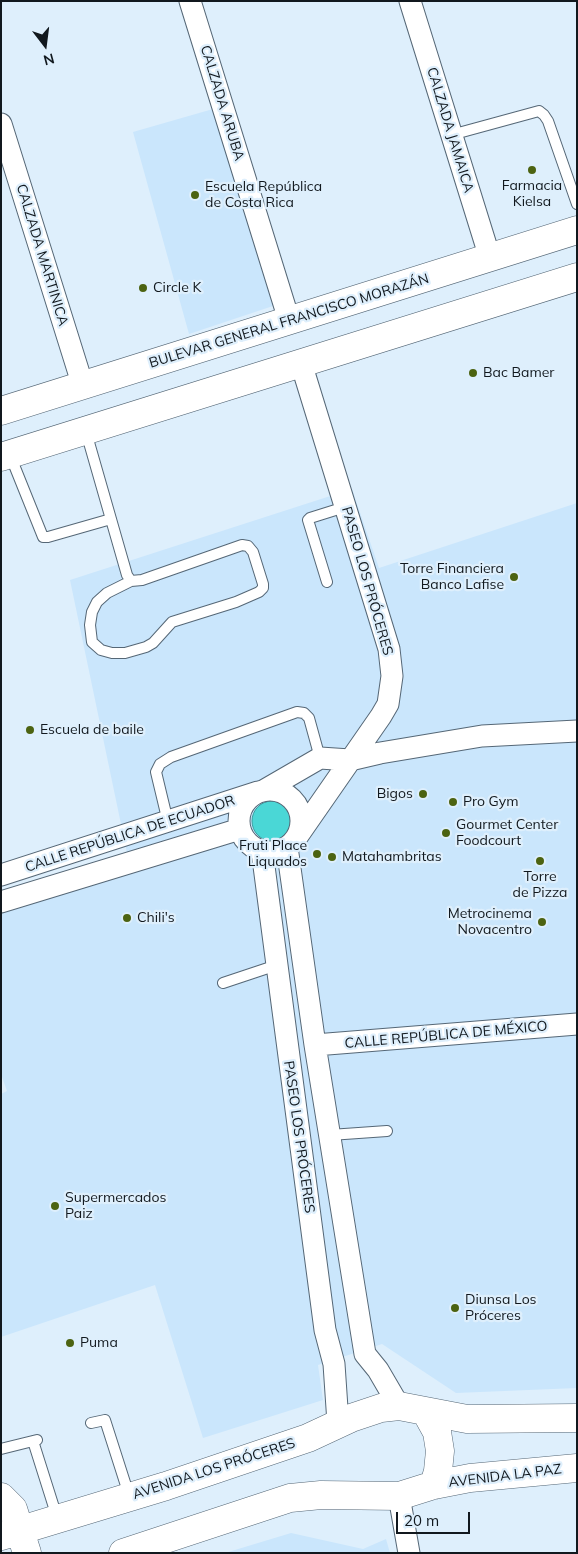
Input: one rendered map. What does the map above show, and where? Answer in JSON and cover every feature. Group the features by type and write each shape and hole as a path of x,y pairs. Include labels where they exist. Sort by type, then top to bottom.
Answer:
{"main road":[{"name":"BULEVAR GENERAL FRANCISCO MORAZÁN","path":"1,411 577,230"},
{"path":"6,456 577,277"},
{"name":"AVENIDA LOS PRÓCERES","path":"16,1540 57,1519 308,1438 338,1423 381,1408 399,1406 426,1412"},
{"path":"426,1412 467,1419 577,1418"},
{"path":"123,1553 156,1547 290,1498 320,1495 399,1496 434,1485 438,1471 440,1451 436,1432 426,1412"},
{"name":"AVENIDA LA PAZ","path":"434,1485 470,1478 577,1468"},
{"path":"1,1497 13,1510 16,1540"}],"street":[{"name":"CALZADA ARUBA","path":"190,1 289,320"},
{"name":"CALZADA JAMAICA","path":"410,1 490,258"},
{"name":"CALZADA MARTINICA","path":"1,124 83,386"},
{"name":"PASEO LOS PRÓCERES","path":"301,363 389,649 392,676 388,704 382,716 292,842 315,1045 366,1354 378,1370 399,1406"},
{"path":"320,758 350,760 380,753 482,736 577,731"},
{"name":"CALLE REPÚBLICA DE ECUADOR","path":"1,875 260,792 320,758"},
{"path":"273,790 283,793 292,799 298,807 301,817 301,828 292,842 270,852 262,851 248,843 242,836 240,829 239,820 244,804 250,797 260,792 273,790"},
{"name":"CALLE REPÚBLICA DE ECUADOR","path":"1,902 240,829"},
{"name":"PASEO LOS PRÓCERES","path":"262,851 325,1330 334,1364 338,1423"},
{"name":"CALLE REPÚBLICA DE MÉXICO","path":"315,1045 577,1024"},
{"path":"399,1496 409,1553"}],"lane":[{"path":"451,135 539,111 548,121 577,204"},
{"path":"86,431 126,576 132,581 142,580 242,545 248,546 253,552 263,588 259,592 236,602 172,622 153,643 146,647 112,654 101,650 92,642 90,636 92,612 97,602 107,593 132,581"},
{"path":"6,456 43,537 111,519"},
{"path":"327,582 308,520 345,507"},
{"path":"168,822 156,772 160,764 171,757 297,712 309,718 320,758"},
{"path":"223,983 277,965"},
{"path":"330,1135 387,1131"},
{"path":"91,1423 104,1420 130,1496"},
{"path":"1,1449 35,1441 57,1519"}],"shaded area":[{"name":"Escuela República de Costa Rica","path":"213,109 273,306 189,334 133,132"},
{"path":"352,489 379,568 577,503 577,1388 456,1393 382,1344 318,1365 323,1400 203,1438 155,1285 1,1337 1,1094 7,1091 1,1074 1,914 131,872 70,580"},
{"path":"276,801 283,804 289,810 292,821 291,829 283,838 276,841 268,841 261,838 253,829 252,817 255,810 264,802"},
{"path":"291,1533 363,1549 386,1539 390,1553 225,1553"}],"place":[{"name":"Farmacia Kielsa","path":"532,170"},
{"name":"Escuela República de Costa Rica","path":"195,195"},
{"name":"Circle K","path":"143,288"},
{"name":"Bac Bamer","path":"473,373"},
{"name":"Torre Financiera Banco Lafise","path":"514,577"},
{"name":"Escuela de baile","path":"30,730"},
{"name":"Bigos","path":"423,794"},
{"name":"Pro Gym","path":"453,802"},
{"name":"Gourmet Center Foodcourt","path":"446,833"},
{"name":"Fruti Place Liquados","path":"317,854"},
{"name":"Matahambritas","path":"332,857"},
{"name":"Torre de Pizza","path":"540,861"},
{"name":"Chili's","path":"127,918"},
{"name":"Metrocinema Novacentro","path":"542,922"},
{"name":"Supermercados Paiz","path":"55,1206"},
{"name":"Diunsa Los Próceres","path":"455,1308"},
{"name":"Puma","path":"70,1343"}]}
